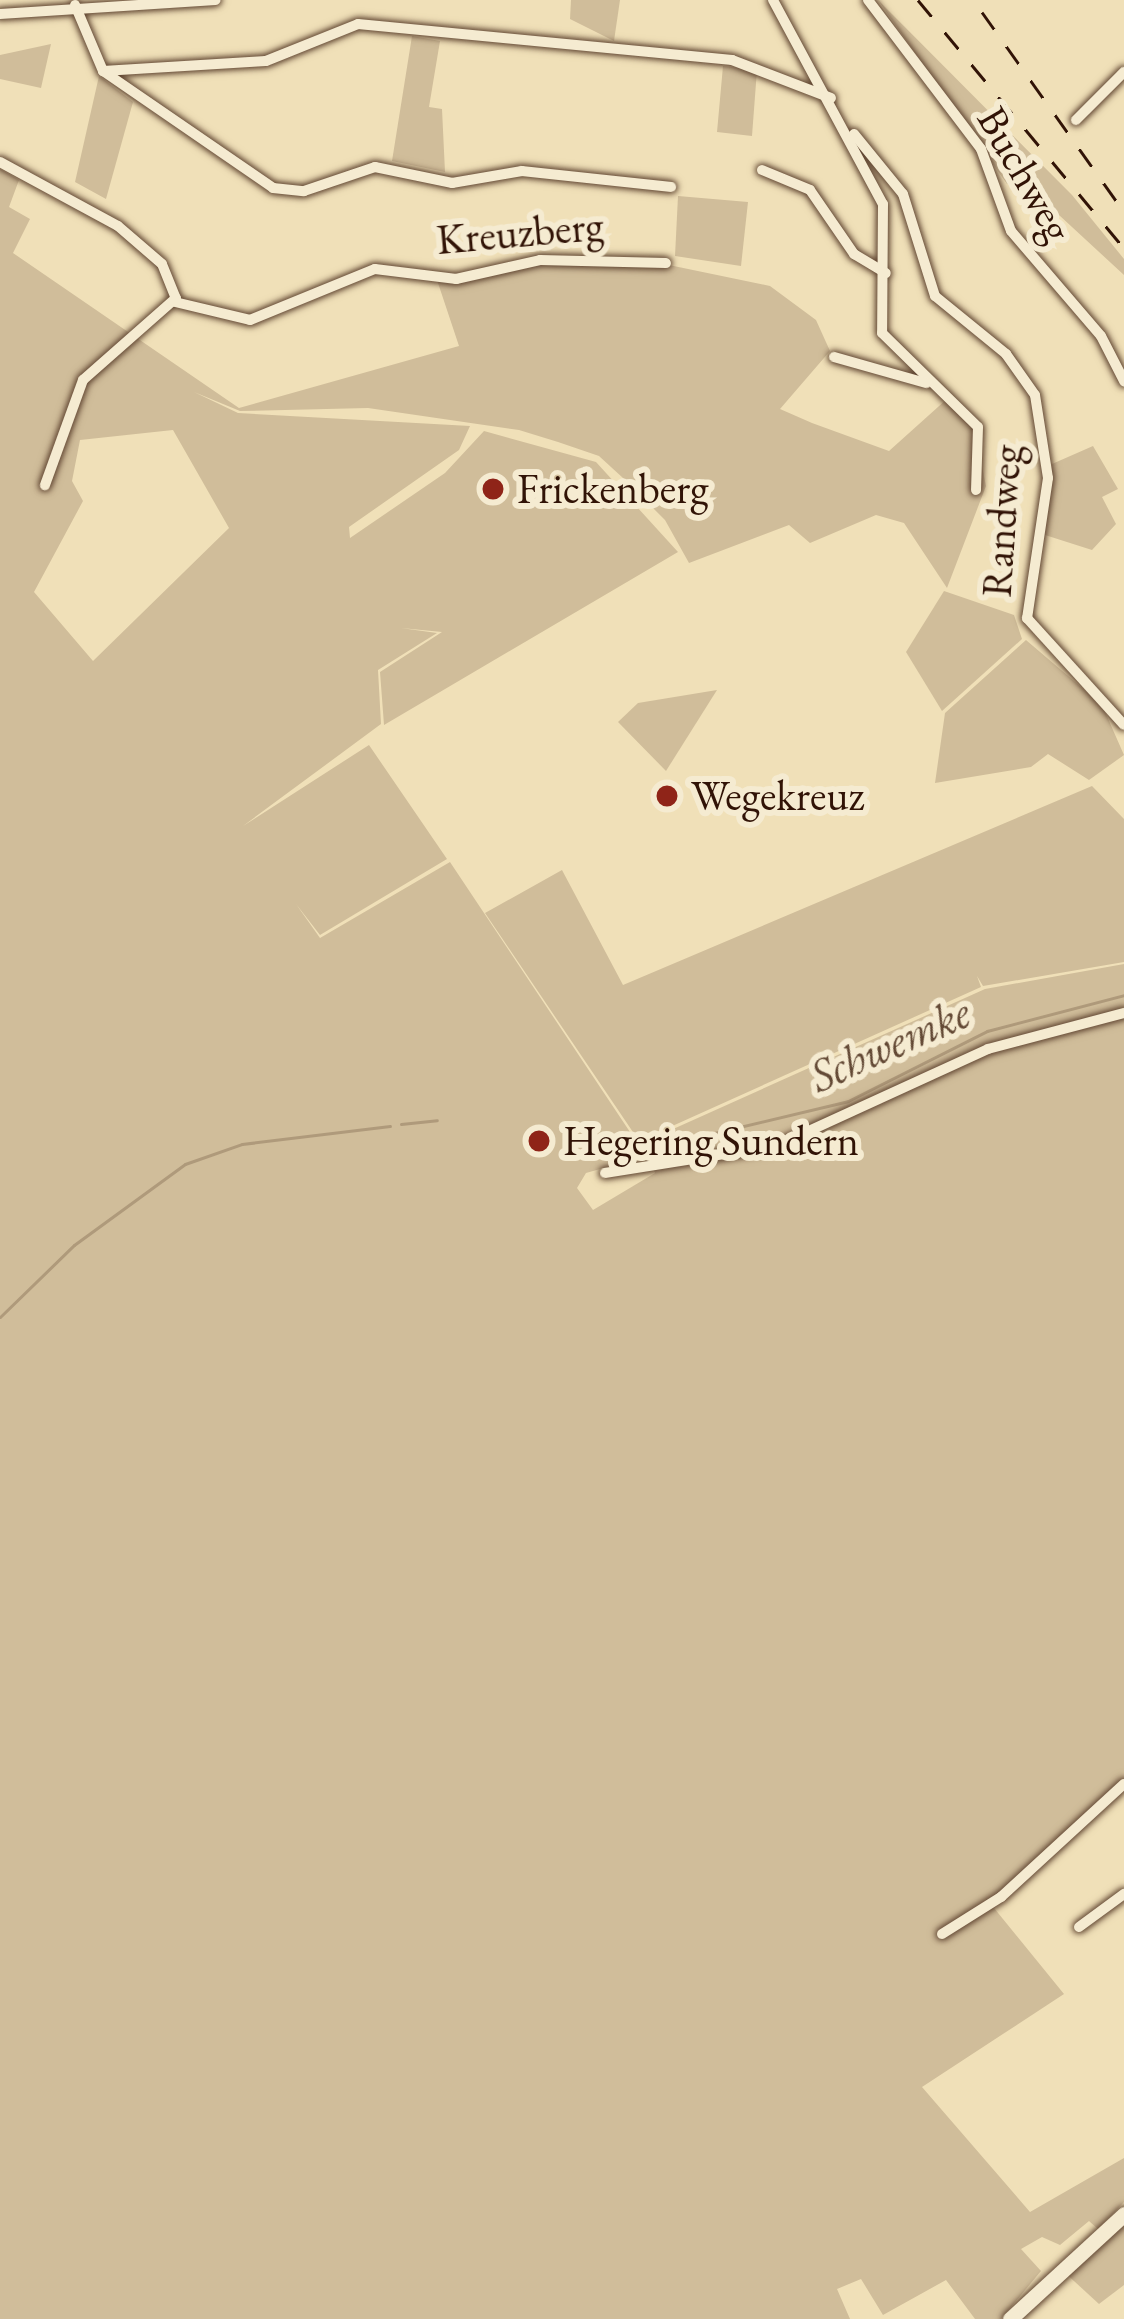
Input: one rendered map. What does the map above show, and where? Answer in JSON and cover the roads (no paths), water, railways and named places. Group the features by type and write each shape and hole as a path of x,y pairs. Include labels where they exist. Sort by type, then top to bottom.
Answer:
{"main road":[{"path":"1010,2319 1124,2214"}],"street":[{"path":"0,14 75,5 216,0"},
{"path":"773,0 854,134 886,214 882,333 982,434 976,490"},
{"name":"Buchweg","path":"868,0 981,149 1011,231 1101,336 1124,381"},
{"path":"75,5 103,71 281,190 375,167 452,183 522,171 670,187"},
{"path":"103,71 266,62 358,24 746,62 831,98"},
{"path":"1076,120 1124,72"},
{"name":"Randweg","path":"854,134 905,199 935,296 1006,354 1035,394 1048,478 1028,619 1124,725"},
{"path":"0,163 137,242 166,268 176,302 116,341 83,380 45,484"},
{"path":"762,170 810,190 854,254 886,273"},
{"name":"Kreuzberg","path":"176,302 250,320 375,269 461,279 540,260 666,263"},
{"path":"834,357 929,383"},
{"path":"605,1173 776,1146 988,1048 1124,1013"},
{"path":"942,1934 1001,1897 1124,1784"},
{"path":"1079,1927 1124,1894"}],"waterway":[{"name":"Schwemke","path":"685,1149 689,1139 848,1101 987,1031 1124,995"},
{"name":"Schwemke","path":"401,1124 437,1120"},
{"name":"Schwemke","path":"0,1317 74,1245 185,1164 242,1144 390,1126"}],"railway":[{"path":"918,0 1124,248"},
{"path":"982,12 1124,212"}],"place":[{"name":"Frickenberg","path":"493,489"},
{"name":"Wegekreuz","path":"667,796"},
{"name":"Hegering Sundern","path":"539,1141"}]}
